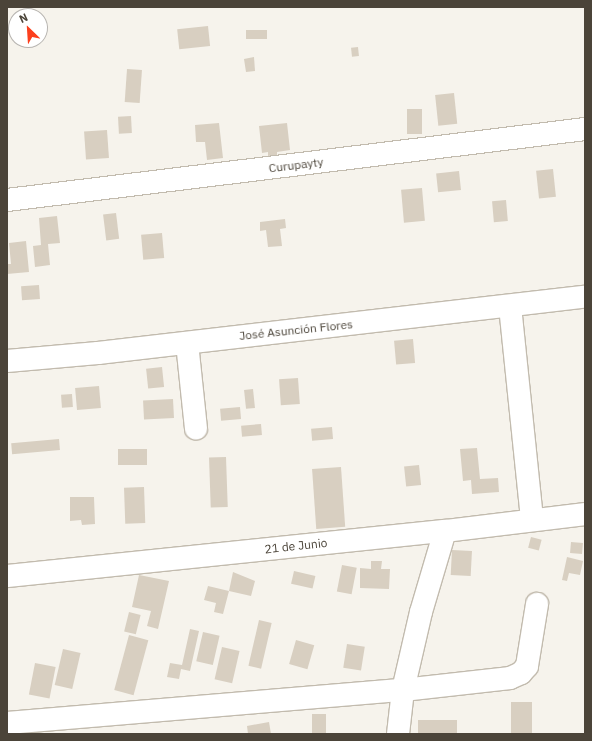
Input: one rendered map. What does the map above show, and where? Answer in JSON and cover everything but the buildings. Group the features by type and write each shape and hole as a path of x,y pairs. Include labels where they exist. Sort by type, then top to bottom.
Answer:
{"street":[{"name":"Curupayty","path":"7,200 585,130"},
{"name":"José Asunción Flores","path":"7,361 187,343 585,297"},
{"path":"510,306 532,520"},
{"path":"187,343 196,429"},
{"name":"21 de Junio","path":"7,576 445,531 585,514"},
{"path":"398,734 403,690 421,612 445,531"},
{"path":"7,723 403,690 510,678 521,673 527,666 537,604"}]}
